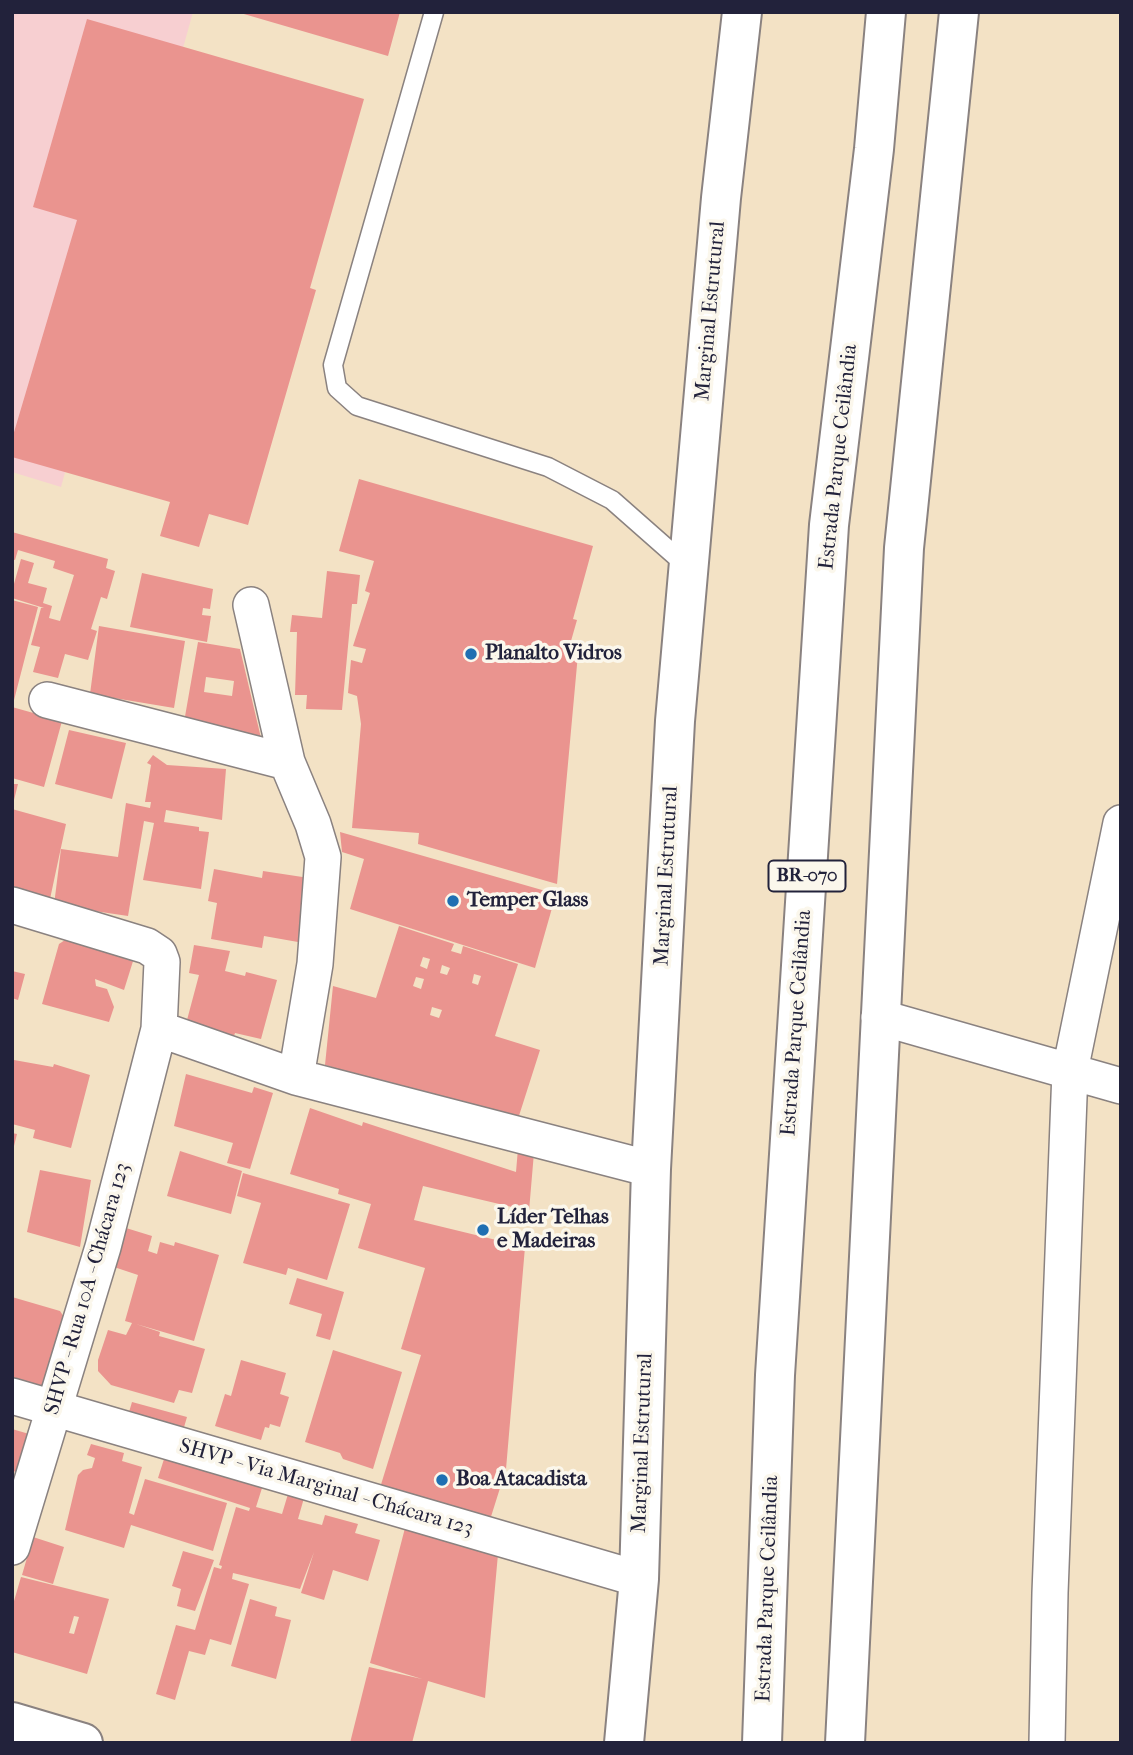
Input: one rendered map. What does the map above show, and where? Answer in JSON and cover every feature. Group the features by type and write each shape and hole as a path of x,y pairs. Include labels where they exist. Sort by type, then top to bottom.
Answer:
{"main road":[{"name":"Marginal Estrutural","path":"624,1743 639,1579 650,1168 674,735 721,198 742,12"},
{"name":"Estrada Parque Ceilândia","path":"762,1743 775,1375 829,525 874,149 886,12"},
{"path":"845,1743 904,548 959,12"},
{"path":"12,1722 83,1743"}],"street":[{"path":"251,605 287,762 313,824 323,857 315,964 296,1077"},
{"path":"47,700 287,762"},
{"path":"1047,1743 1050,1593 1070,1072 1121,823"},
{"name":"SHVP - Rua 10A - Chácara 123","path":"12,905 147,946 159,954 162,962 159,1029 103,1247 12,1547"},
{"path":"879,1017 1121,1086"},
{"path":"159,1029 296,1077 650,1168"},
{"name":"SHVP - Via Marginal - Chácara 123","path":"12,1396 639,1579"}],"lane":[{"path":"434,12 333,365 337,388 357,406 548,467 600,493 689,568"}],"shaded area":[{"path":"12,12 193,12 61,487 12,472"}],"building":[{"path":"237,12 400,12 388,56"},
{"path":"87,19 364,99 310,288 316,290 248,525 209,514 199,547 160,536 170,502 12,457 12,439 77,220 33,207"},
{"path":"359,479 593,546 573,619 577,620 571,641 579,643 557,884 418,844 419,833 352,828 361,724 357,696 348,693 351,660 362,663 366,649 353,646 370,593 365,591 374,561 339,551"},
{"path":"12,532 108,559 106,568 115,571 107,599 101,597 91,629 97,631 88,660 65,654 58,678 33,672 40,647 31,645 41,608 44,608 12,598 12,591 21,559 34,563 28,583 47,588 43,603 52,606 49,618 60,621 74,575 53,568 55,561 18,550 15,560 12,559"},
{"path":"327,571 360,575 357,604 352,604 342,710 306,709 307,695 295,695 297,632 290,632 292,615 322,618"},
{"path":"142,573 213,589 210,609 203,608 202,615 211,616 207,642 130,627"},
{"path":"12,600 38,607 13,704 12,704"},
{"path":"99,626 185,641 174,708 90,694"},
{"path":"198,642 240,649 261,738 183,728","holes":["206,677 234,681 232,696 204,692"]},
{"path":"12,707 62,721 44,787 12,778"},
{"path":"69,730 126,743 112,799 55,784"},
{"path":"153,755 167,765 226,769 222,820 166,810 164,822 199,827 199,831 209,832 201,889 143,880 154,823 144,821 128,916 54,905 61,849 118,857 126,803 150,808 151,802 145,802 151,765 147,763"},
{"path":"12,784 18,784 13,804 12,804"},
{"path":"12,809 66,824 50,899 12,891"},
{"name":"Temper Glass","path":"340,832 556,894 535,968 350,909 364,859 342,852"},
{"path":"214,869 262,878 263,871 309,878 298,942 264,936 262,948 211,939 217,903 208,901"},
{"path":"399,926 454,944 451,951 461,954 463,946 518,964 495,1036 540,1050 517,1122 325,1065 333,986 376,998","holes":["423,957 430,959 427,969 420,966","442,965 450,968 447,975 440,973","474,974 481,976 478,985 472,983","416,977 424,979 421,989 413,986","432,1007 442,1010 439,1018 430,1015"]},
{"path":"65,940 134,958 124,990 95,979 96,986 107,989 114,1007 109,1022 42,1004 59,944"},
{"path":"194,945 230,951 225,971 245,976 246,972 277,980 261,1039 235,1033 234,1036 187,1020 199,975 189,973"},
{"path":"12,971 25,974 18,1000 12,998"},
{"path":"14,1060 53,1067 54,1064 90,1075 71,1148 33,1138 35,1130 12,1124"},
{"path":"186,1074 252,1093 254,1087 273,1093 250,1169 227,1163 233,1143 174,1126"},
{"path":"310,1108 362,1126 363,1122 516,1172 520,1125 536,1129 529,1211 423,1186 414,1220 525,1247 506,1469 489,1523 379,1491 421,1355 401,1349 425,1268 358,1248 371,1204 338,1194 339,1189 290,1174"},
{"path":"12,1133 17,1134 13,1150 12,1150"},
{"path":"180,1151 242,1171 231,1214 167,1196"},
{"path":"40,1170 91,1180 80,1247 27,1232"},
{"path":"243,1173 350,1204 327,1280 288,1268 286,1275 243,1263 261,1203 237,1196"},
{"path":"126,1228 152,1236 148,1251 157,1254 160,1242 174,1246 175,1242 219,1255 194,1341 136,1324 160,1332 159,1336 205,1349 192,1393 179,1390 174,1403 111,1385 98,1371 98,1360 108,1330 126,1335 132,1323 125,1321 138,1275 114,1267"},
{"path":"297,1278 344,1292 330,1340 316,1336 322,1314 289,1304"},
{"path":"12,1297 60,1311 64,1317 43,1387 12,1377"},
{"path":"333,1350 402,1372 373,1469 343,1459 340,1453 305,1442"},
{"path":"241,1360 286,1373 280,1394 289,1397 280,1427 270,1424 269,1428 265,1427 261,1440 215,1426 225,1394 231,1396"},
{"path":"132,1402 187,1417 182,1434 127,1419"},
{"path":"12,1429 36,1436 22,1473 12,1471"},
{"path":"91,1444 124,1453 122,1461 142,1467 129,1513 134,1515 145,1479 227,1503 213,1551 131,1525 124,1548 65,1530 78,1475 83,1470 92,1468 95,1458 87,1455"},
{"path":"164,1459 262,1488 256,1507 282,1514 288,1494 304,1498 298,1519 322,1525 325,1515 358,1524 355,1533 380,1540 368,1581 333,1570 324,1600 301,1593 314,1552 300,1589 233,1573 232,1579 249,1584 231,1645 210,1639 205,1655 189,1651 175,1700 156,1694 176,1625 195,1630 214,1567 221,1569 222,1566 219,1565 236,1507 249,1511 250,1508 158,1478"},
{"path":"405,1528 498,1554 485,1698 428,1681 412,1743 350,1743 369,1667 422,1679 370,1663"},
{"path":"33,1537 64,1547 53,1584 22,1575"},
{"path":"183,1551 214,1560 195,1611 177,1606 181,1589 172,1586"},
{"path":"21,1577 109,1599 87,1674 12,1652 12,1608","holes":["74,1616 79,1617 74,1634 69,1633"]},
{"path":"250,1599 277,1607 275,1616 291,1620 276,1679 231,1666"}],"place":[{"name":"Planalto Vidros","path":"471,654"},
{"name":"Temper Glass","path":"453,901"},
{"name":"Líder Telhas e Madeiras","path":"483,1230"},
{"name":"Boa Atacadista","path":"442,1480"}]}
